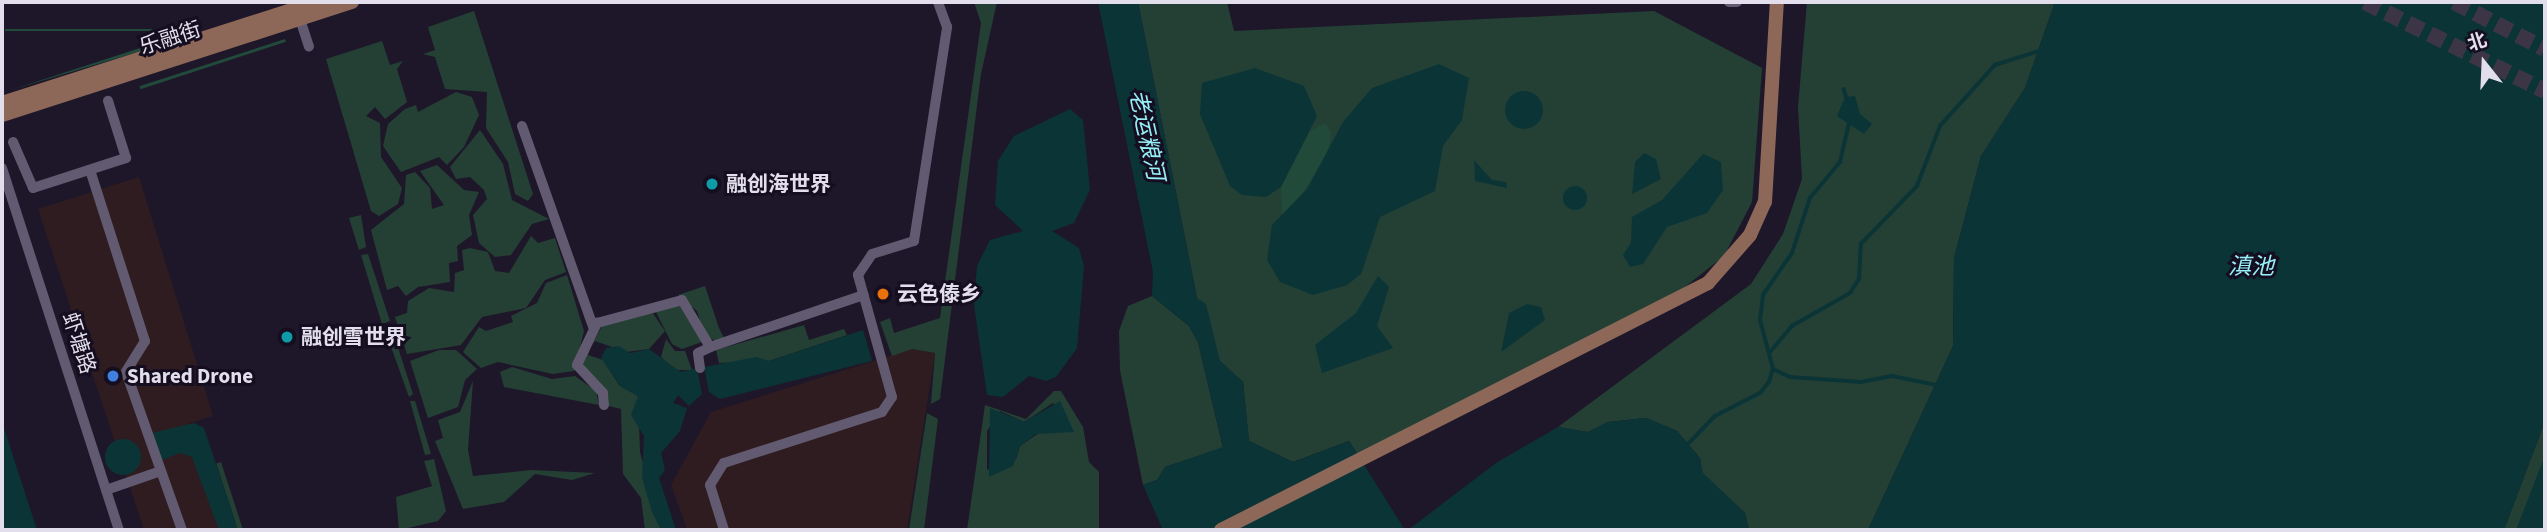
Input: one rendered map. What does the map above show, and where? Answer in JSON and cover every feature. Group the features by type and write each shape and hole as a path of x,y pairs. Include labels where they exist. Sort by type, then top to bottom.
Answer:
{"street":[{"name":"乐融街","path":"2,103 317,2"},
{"name":"乐融街","path":"2,115 348,2"},
{"path":"724,530 709,485 724,463 883,412 892,397 885,361 858,275 872,254 914,241 947,27 937,2"},
{"path":"1728,2 1737,2"},
{"path":"1221,530 1708,283 1750,235 1765,202 1777,2"},
{"path":"300,19 309,47"},
{"path":"13,142 33,188 126,158 108,101"},
{"path":"522,126 593,327 578,365 584,380 603,393 604,405"},
{"name":"虾塘路","path":"2,168 119,530"},
{"path":"90,170 145,341 126,372 144,435 182,530"},
{"path":"701,368 698,353 710,347 864,295"},
{"path":"593,327 682,300 710,347"},
{"path":"106,490 156,468"}],"shaded area":[{"path":"974,2 997,2 981,74 940,399 931,404 935,353 912,349 892,356 880,322 890,318 894,333 940,318 981,23"},
{"path":"1138,2 1227,2 1234,31 1654,11 1762,68 1752,202 1724,256 1671,298 1358,455 1349,441 1293,462 1249,441 1243,382 1220,361 1197,298"},
{"path":"1807,2 2055,2 2025,88 1981,156 1954,258 1953,346 1868,530 1749,530 1745,513 1702,473 1700,458 1677,431 1646,418 1608,422 1588,432 1558,427 1751,284 1783,234 1802,179 1798,107"},
{"path":"474,11 533,194 528,201 515,194 508,162 486,128 487,92 445,89 435,57 423,54 435,50 428,27"},
{"path":"201,24 175,41 11,90 180,35"},
{"path":"175,29 175,31 5,31"},
{"path":"285,39 286,42 140,89 139,86"},
{"path":"382,41 390,65 403,61 397,69 407,102 385,119 375,107 366,116 380,123 381,157 402,188 398,204 379,216 371,211 326,59"},
{"path":"456,92 472,97 479,115 464,147 447,165 439,157 401,172 383,146 388,124 405,109 416,105 418,112"},
{"path":"1325,123 1331,132 1328,153 1290,213 1282,214 1281,187 1310,131"},
{"path":"480,130 503,164 512,200 549,219 532,224 511,255 495,257 479,243 473,215 487,199 484,190 470,177 456,179 450,167"},
{"path":"437,165 464,190 479,192 469,215 472,235 457,246 458,261 449,263 450,282 418,287 406,296 398,286 387,290 371,230 404,204 406,175 415,172 430,188 432,209 444,205 420,171"},
{"path":"139,177 213,416 187,424 223,530 144,530 38,209"},
{"path":"361,215 366,247 359,250 349,218"},
{"path":"531,236 538,243 555,238 566,272 545,280 526,308 482,317 461,345 407,354 395,317 407,313 408,301 429,288 454,292 455,273 464,270 462,250 470,248 488,252 495,271 509,273"},
{"path":"368,254 390,321 382,324 361,255"},
{"path":"567,275 584,331 574,371 553,374 498,362 481,368 463,352 479,327 486,331 513,322 511,316 537,303 546,283"},
{"path":"705,286 727,344 705,337 697,311 678,295"},
{"path":"1152,296 1189,326 1198,342 1223,448 1165,467 1157,480 1143,485 1120,370 1119,331 1128,306"},
{"path":"678,303 702,342 682,349 672,344 655,310"},
{"path":"652,312 665,331 649,349 626,352 595,341 592,345 602,326"},
{"path":"804,325 809,340 844,329 847,335 769,361 719,363 716,350"},
{"path":"392,329 413,394 409,397 385,330"},
{"path":"666,339 675,351 685,351 692,370 675,370 661,357"},
{"path":"590,349 588,355 603,360 619,385 638,396 640,452 661,530 645,530 641,498 623,474 621,409 609,406 608,394 588,379 581,357"},
{"path":"912,349 935,353 907,530 687,530 671,485 711,412"},
{"path":"439,350 456,350 477,369 465,380 458,407 428,418 410,361"},
{"path":"512,367 552,379 575,376 596,391 599,405 504,387 500,372"},
{"path":"473,381 468,450 473,476 531,470 595,473 572,480 535,474 504,502 463,509 435,441 443,438 438,420 460,412"},
{"path":"1054,391 1061,391 1083,427 1089,462 1099,472 1099,530 967,530 985,405 1026,419","holes":["1053,403 1074,432 1042,431 1020,446 1016,459 987,470 987,431 1000,411 1024,422"]},
{"path":"410,401 415,401 431,454 425,455"},
{"path":"927,413 938,419 924,530 909,530"},
{"path":"2545,421 2545,530 2504,530"},
{"path":"434,459 446,511 438,521 399,530 396,497 432,486 424,461"},
{"path":"221,462 243,530 238,530 216,464"}],"water":[{"name":"老运粮河","path":"1098,2 1138,2 1197,298 1206,304 1220,361 1243,382 1249,441 1293,462 1349,441 1405,530 1163,530 1143,485 1157,480 1165,467 1223,447 1198,342 1189,326 1152,296 1153,272"},
{"name":"滇池","path":"2055,2 2545,2 2545,421 2504,530 1868,530 1953,346 1954,258 1981,156 2025,88"},
{"path":"1439,64 1469,78 1462,120 1443,146 1435,191 1380,217 1361,274 1347,285 1313,295 1280,282 1267,260 1272,225 1307,189 1343,122 1372,88"},
{"path":"1255,68 1304,86 1317,116 1281,187 1266,197 1242,195 1230,186 1200,114 1202,83"},
{"path":"1524,91 1538,96 1543,110 1538,124 1524,129 1510,124 1505,110 1510,96"},
{"path":"1855,96 1860,114 1872,124 1864,134 1837,116 1845,97"},
{"path":"1070,109 1083,120 1090,190 1074,223 1052,231 1079,248 1084,266 1077,348 1056,377 1046,381 1029,376 1003,397 987,395 974,305 977,266 990,240 1023,231 995,205 998,161 1014,136"},
{"path":"1644,153 1656,159 1661,179 1632,194 1635,162"},
{"path":"1703,154 1721,162 1723,190 1707,213 1667,227 1643,264 1630,267 1623,255 1631,243 1632,217 1662,200"},
{"path":"1474,160 1492,180 1506,182 1507,188 1475,181"},
{"path":"1575,186 1586,193 1587,198 1580,209 1575,210 1564,203 1563,198 1570,187"},
{"path":"1378,276 1389,287 1377,326 1393,348 1322,373 1315,345 1356,313"},
{"path":"1527,304 1541,307 1545,320 1501,352 1509,313"},
{"path":"863,330 872,361 720,399 709,392 704,367 756,357 769,361"},
{"path":"619,346 630,353 649,349 681,372 697,368 702,394 689,406 678,395 673,403 687,408 680,431 661,453 665,470 659,478 676,530 661,530 652,512 642,478 644,436 631,415 638,396 621,387 601,358 606,348"},
{"path":"1060,401 1074,432 1036,434 1020,446 1013,466 989,477 990,408 1024,422"},
{"path":"1646,418 1677,431 1700,458 1703,473 1745,513 1749,530 1408,530 1496,463 1558,427 1588,432 1608,422"},
{"path":"2,422 37,530 2,530"},
{"path":"194,423 204,428 238,530 219,530 192,457 180,453 157,462 148,434"},
{"path":"123,439 136,444 141,457 136,470 123,475 110,470 105,457 110,444"},
{"path":"2545,455 2545,530 2516,530"}],"waterway":[{"path":"1771,351 1792,326 1850,293 1859,279 1861,244 1917,186 1940,126 1995,65 2042,50"},
{"path":"1844,89 1847,99"},
{"path":"1688,444 1715,416 1760,393 1769,382 1773,369 1760,320 1763,295 1792,253 1810,198 1840,162 1849,123"},
{"path":"1773,369 1790,377 1861,382 1892,376 1937,385"}],"tunnel":[{"path":"2365,2 2545,91"},
{"path":"2454,2 2545,49"}],"place":[{"name":"融创海世界","path":"712,184"},
{"name":"云色傣乡","path":"883,294"},
{"name":"融创雪世界","path":"287,337"},
{"name":"Shared Drone","path":"113,376"}]}
